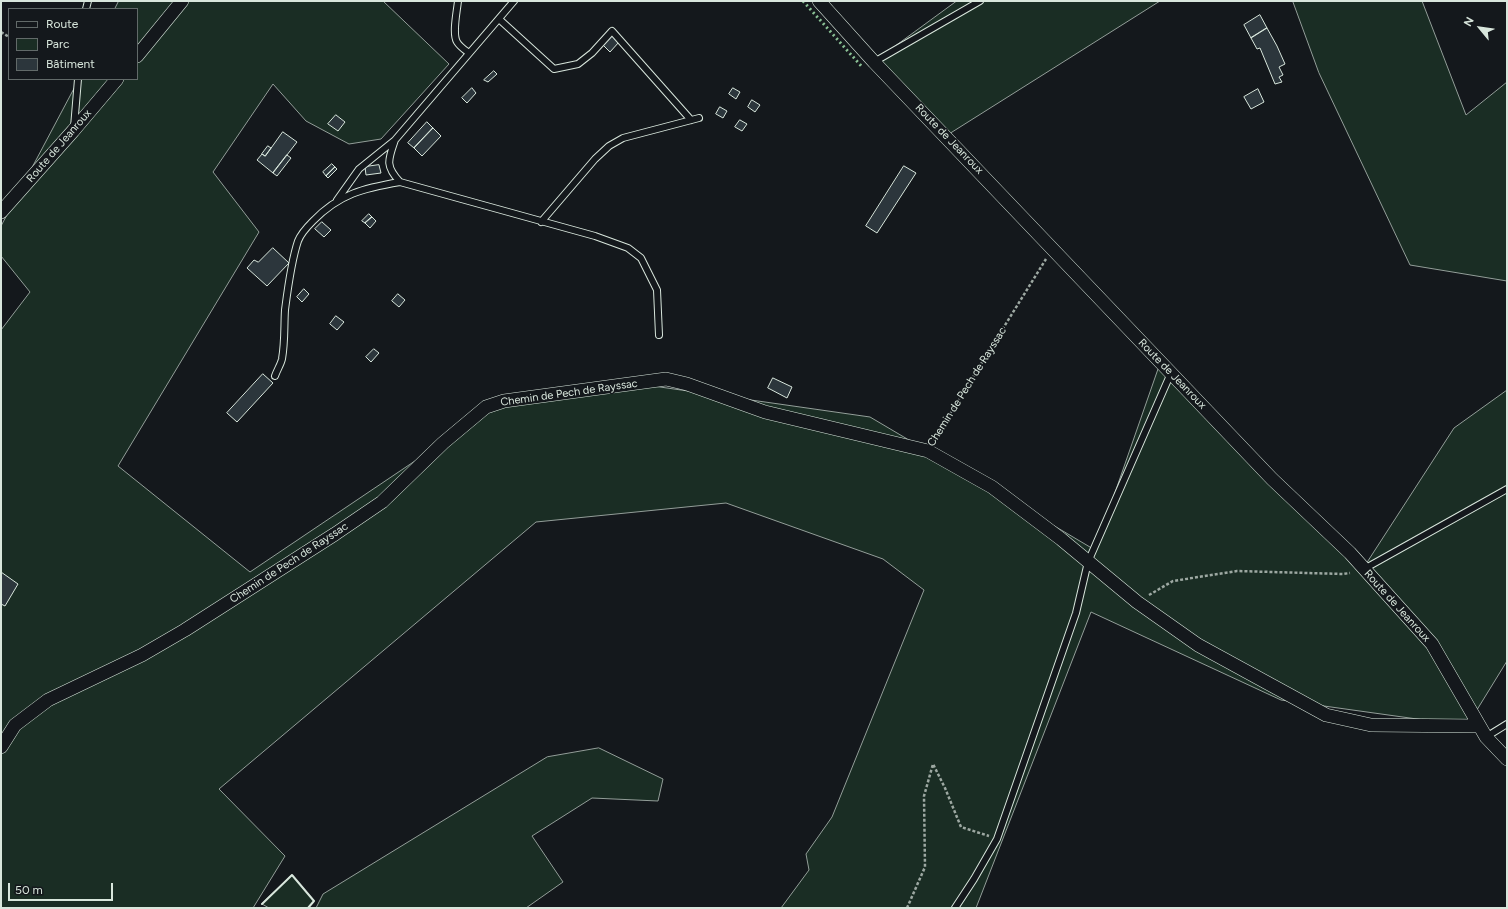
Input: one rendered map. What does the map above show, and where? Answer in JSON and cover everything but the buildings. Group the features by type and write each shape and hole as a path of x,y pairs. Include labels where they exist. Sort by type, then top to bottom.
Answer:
{"street":[{"path":"138,55 182,1"},
{"name":"Route de Jeanroux","path":"819,1 874,62 1272,479 1364,569 1432,644 1486,737 1507,759"},
{"name":"Route de Jeanroux","path":"1,212 116,80"},
{"name":"Chemin de Pech de Rayssac","path":"15,725 48,700 142,655 185,630 335,534 382,502 443,443 486,407 504,401 666,379 687,384 765,412 928,450"},
{"path":"928,450 992,487 1061,539 1137,602 1198,645 1326,715 1371,725 1479,726"},
{"path":"1,728 15,725"},
{"path":"1,747 15,725"}],"lane":[{"path":"458,1 455,31 456,41 469,53"},
{"path":"275,376 282,360 285,336 285,312 290,280 298,240 303,232 334,202 359,169 395,140 514,1"},
{"path":"874,62 980,1"},
{"path":"499,19 554,68 578,64 592,53 612,31 692,120"},
{"path":"73,131 78,80"},
{"path":"541,222 595,158 609,146 623,138 699,118"},
{"path":"395,140 389,159 392,173 400,182"},
{"path":"334,202 371,187 400,182 595,236 628,248 641,258 656,290 659,335"},
{"path":"955,908 974,879 996,839 1076,613 1088,562 1171,373"},
{"path":"1364,569 1507,489"},
{"path":"1486,737 1507,724"}],"path":[{"name":"Chemin de Pech de Rayssac","path":"928,450 1053,248"},
{"path":"1137,602 1173,581 1237,571 1343,574 1364,569"},
{"path":"907,908 925,868 924,796 933,764 945,788 960,827 996,839"}],"green space":[{"path":"119,1 383,1 449,64 381,139 349,144 306,121 273,84 213,172 259,232 118,466 250,572 504,401 632,383 870,417 1095,550 1158,369 1364,567 1454,428 1507,390 1507,661 1467,726 1281,700 1091,612 976,908 781,908 809,870 806,854 832,817 924,590 883,559 726,503 536,522 219,789 285,856 253,908 1,908 1,330 30,292 1,256 1,226 78,80 138,80 138,8 116,8"},
{"path":"957,1 1160,1 941,139 874,62"},
{"path":"1293,1 1422,1 1466,115 1507,82 1507,281 1410,265 1319,73"},
{"path":"599,748 663,779 658,801 592,798 532,836 563,882 526,908 316,908 323,894 547,757"},
{"path":"292,875 314,901 308,908 269,908 262,904"}],"hedge":[{"path":"803,1 863,68"}],"wall":[{"path":"262,904 292,875 314,901 308,908"}]}
